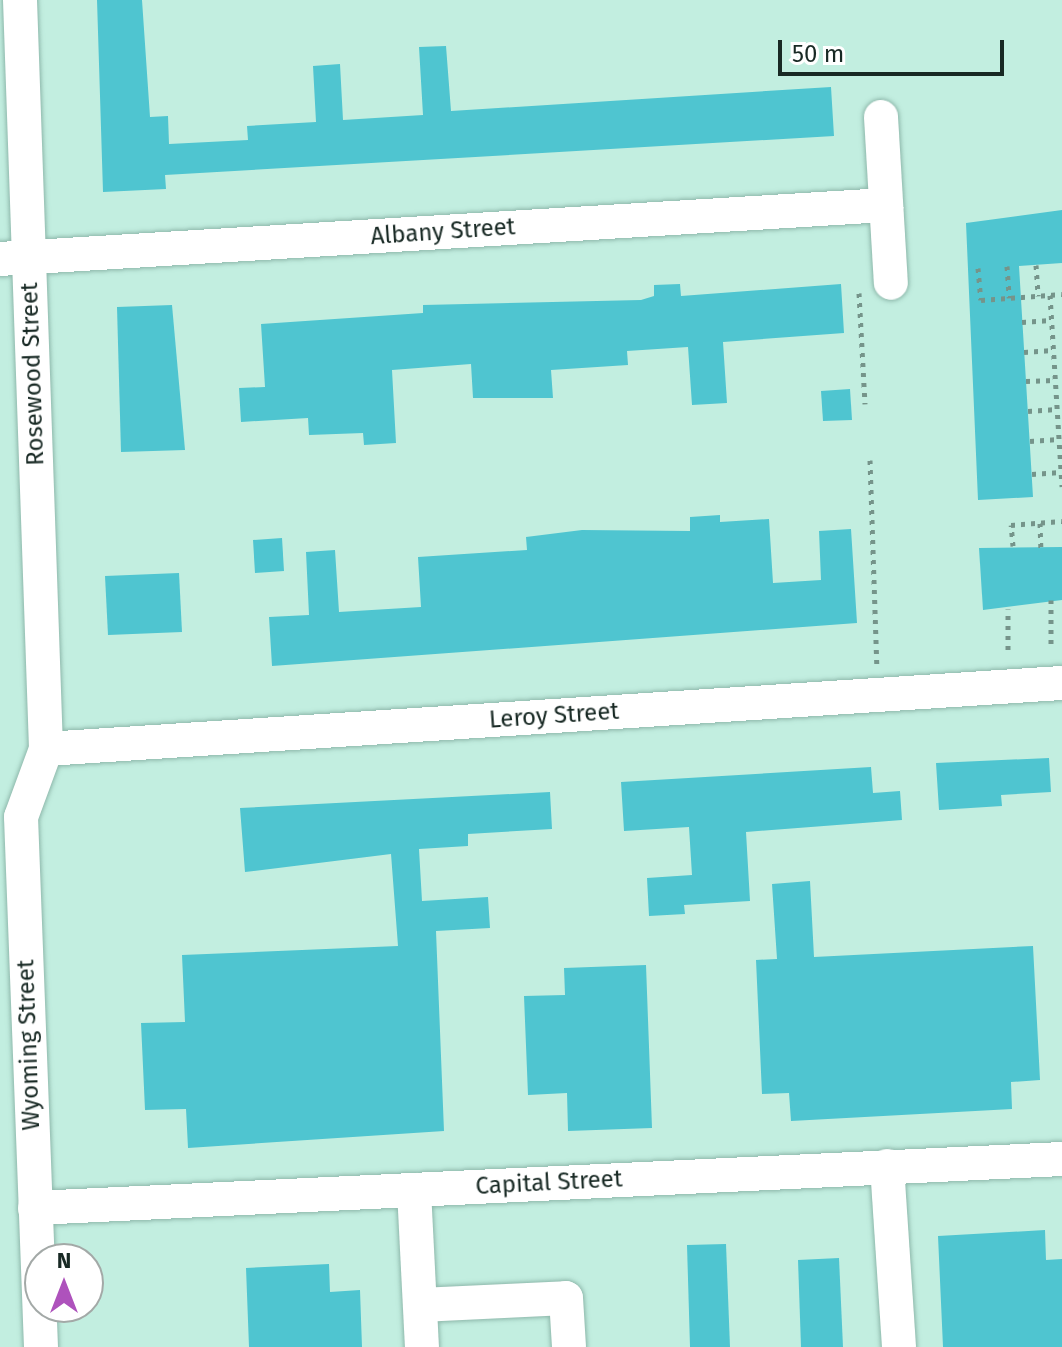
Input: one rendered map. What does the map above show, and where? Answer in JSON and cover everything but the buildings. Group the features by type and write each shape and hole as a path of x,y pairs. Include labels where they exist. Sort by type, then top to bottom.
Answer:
{"street":[{"name":"Rosewood Street","path":"20,0 15,258 46,749"},
{"path":"875,286 886,205 881,117"},
{"name":"Albany Street","path":"15,258 886,205"},
{"name":"Leroy Street","path":"46,749 1062,683"},
{"name":"Wyoming Street","path":"41,1347 10,817 46,749"},
{"name":"Capital Street","path":"35,1208 1062,1159"},
{"path":"887,1166 899,1347"},
{"path":"414,1190 422,1347"},
{"path":"420,1305 566,1298 569,1347"}],"path":[{"path":"1036,265 1038,296"},
{"path":"1007,266 1009,298"},
{"path":"978,268 981,300 1062,294"},
{"path":"865,404 875,286"},
{"path":"1050,295 1062,487"},
{"path":"1022,322 1051,320"},
{"path":"1024,352 1053,350"},
{"path":"1026,381 1055,380"},
{"path":"1028,411 1057,409"},
{"path":"1030,441 1059,439"},
{"path":"870,460 879,696"},
{"path":"1032,474 1061,472"},
{"path":"1013,546 1011,525 1062,521"},
{"path":"1040,523 1041,548"},
{"path":"1051,600 1051,647"},
{"path":"1008,609 1008,650"}]}
